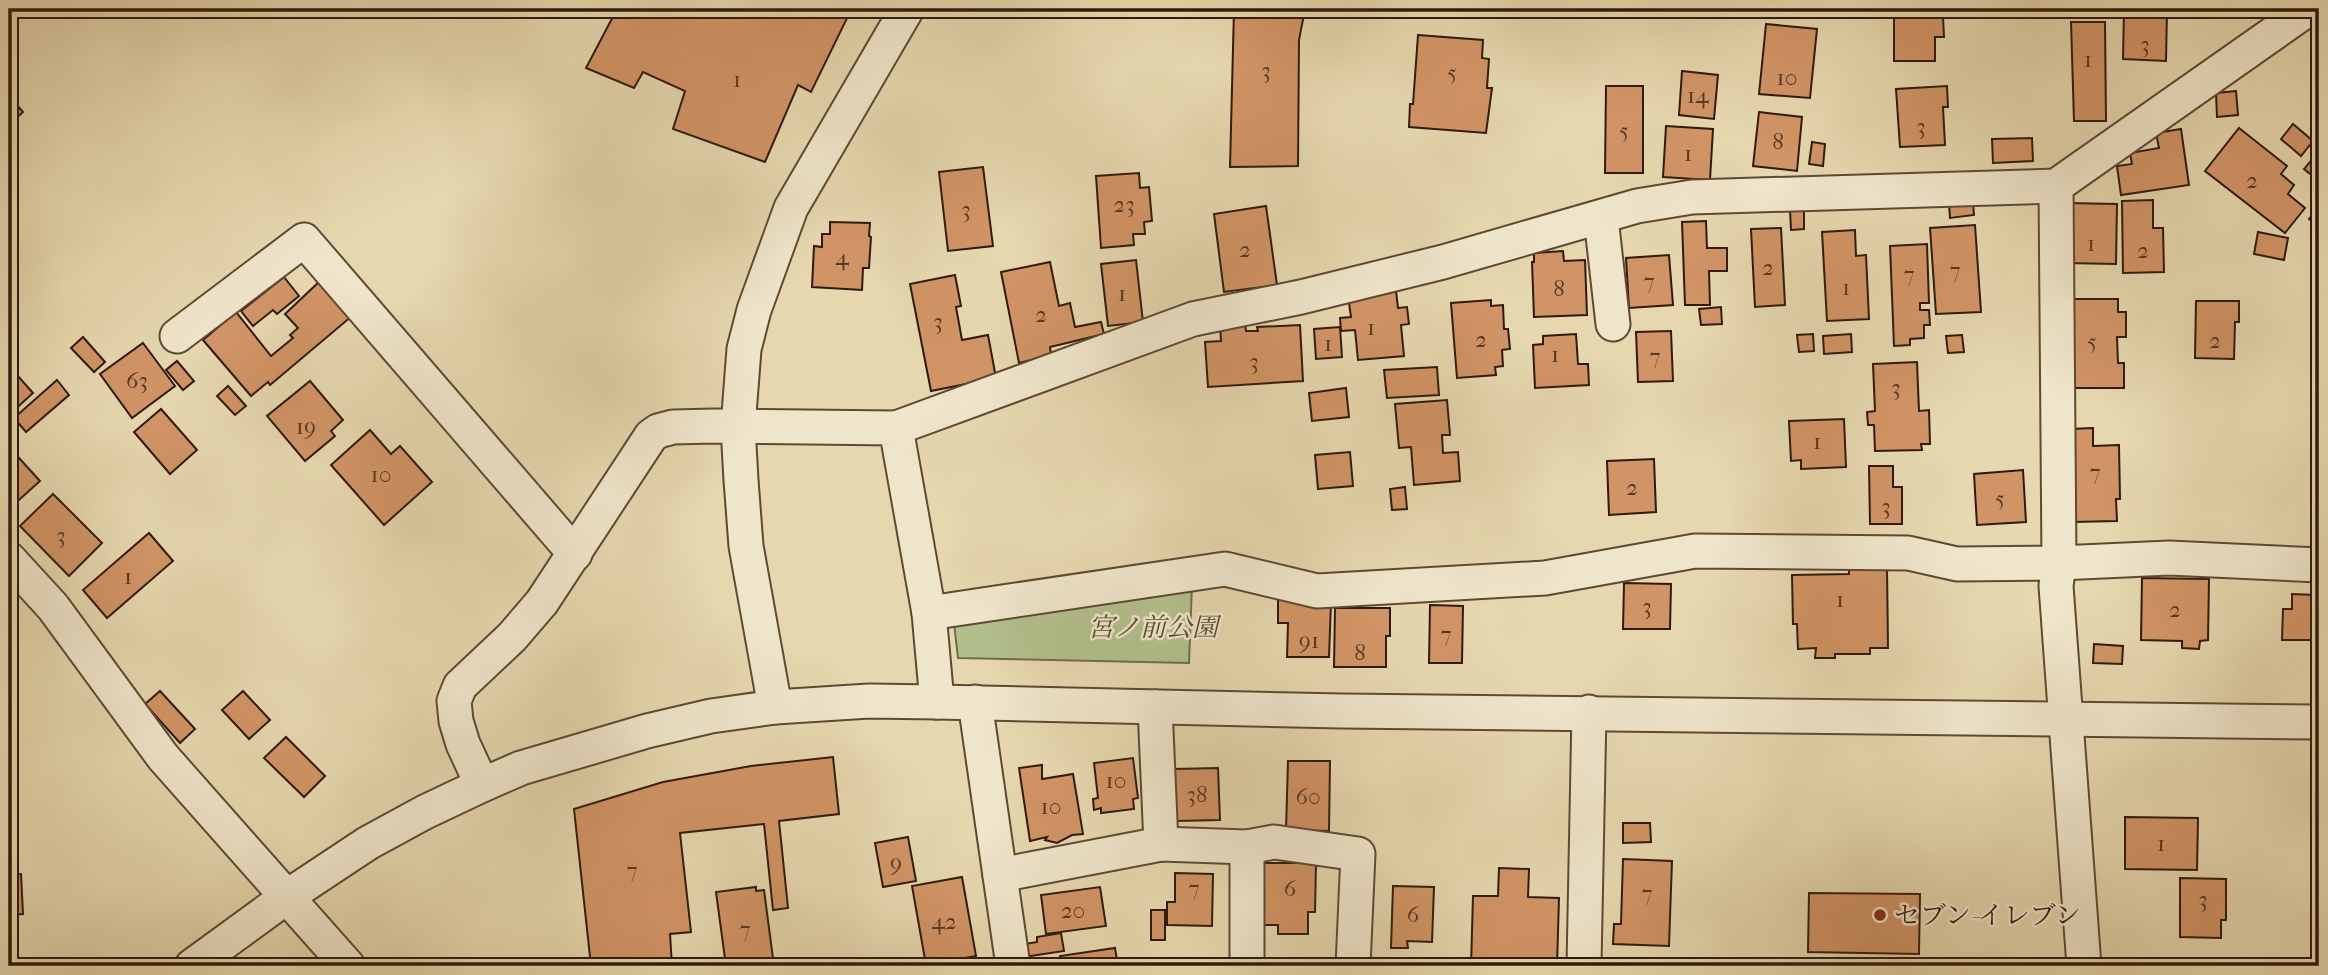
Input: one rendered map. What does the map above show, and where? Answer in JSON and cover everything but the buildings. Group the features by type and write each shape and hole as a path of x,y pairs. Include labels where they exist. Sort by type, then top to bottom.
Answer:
{"street":[{"path":"775,707 746,546 738,427 744,349 762,287 791,208 907,9"},
{"path":"482,785 463,744 456,721 454,701 460,686 512,637 542,602 651,436 658,430 673,427 896,428 1194,319 1301,297 1443,262 1601,218 1637,205 1692,197 2056,186 2300,11"},
{"path":"2056,186 2059,564 2056,586 2084,966"},
{"path":"1601,218 1613,324"},
{"path":"177,337 304,240 575,554"},
{"path":"896,428 929,613 937,702"},
{"path":"929,613 1225,569 1317,591 1545,578 1695,551 1908,553 1957,564 2059,564 2169,558 2319,565"},
{"path":"9,559 53,607 163,757 348,966"},
{"path":"192,966 288,896 368,843 482,785 521,768 647,731 711,716 775,707 869,701 975,702 1155,707 2319,722"},
{"path":"975,702 1013,966"},
{"path":"1155,707 1161,845"},
{"path":"1584,966 1589,712"},
{"path":"1000,875 1161,845 1247,847 1274,842 1358,854 1353,966"},
{"path":"1247,847 1247,966"}],"green space":[{"name":"宮ノ前公園","path":"1192,585 1189,663 958,658 954,623"}],"place":[{"name":"セブン-イレブン","path":"1880,915"}]}
